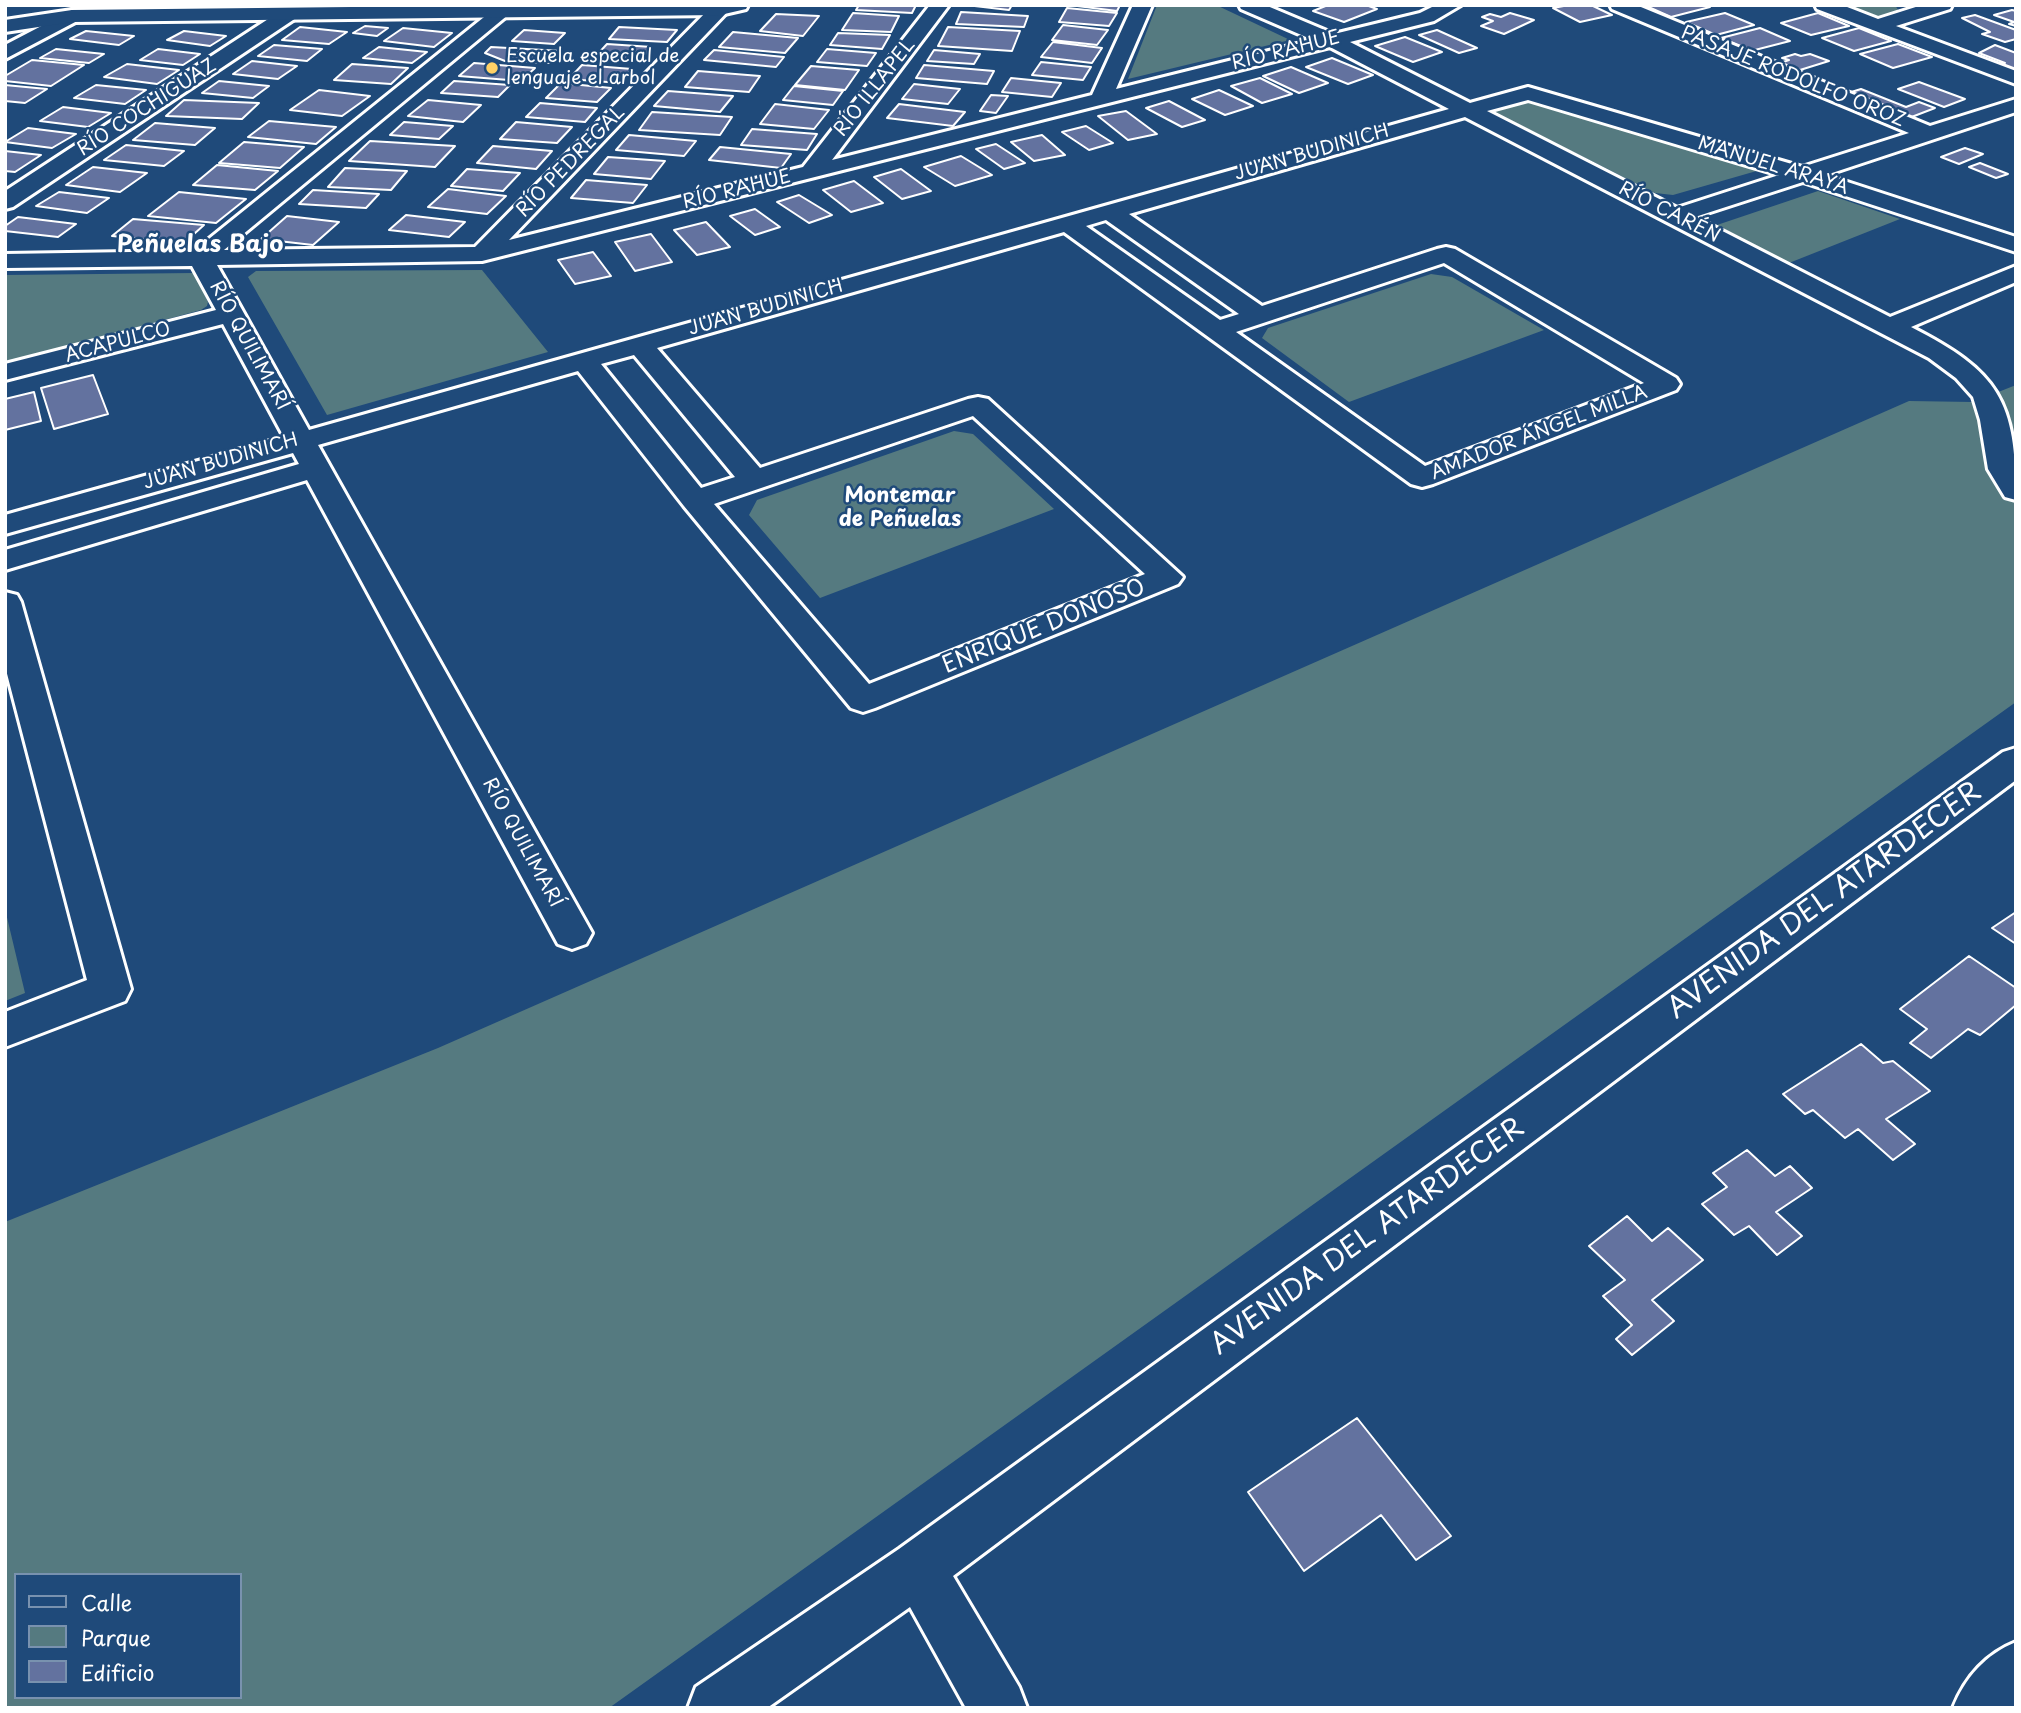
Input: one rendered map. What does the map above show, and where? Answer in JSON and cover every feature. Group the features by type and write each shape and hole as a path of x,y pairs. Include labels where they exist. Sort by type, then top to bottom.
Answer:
{"street":[{"name":"RÍO ILLAPEL","path":"811,171 940,5"},
{"path":"1101,98 1143,5"},
{"name":"RÍO CARÉN","path":"1248,5 1331,40 1939,352 1977,382 1988,399 1999,459 2016,491"},
{"name":"RÍO RAHUE","path":"5,261 482,254 1427,17 1452,5"},
{"name":"PASAJE RODOLFO OROZ","path":"1619,5 1928,133"},
{"path":"1824,5 2016,78"},
{"path":"1878,25 1943,5"},
{"path":"5,26 72,16 729,7"},
{"name":"RÍO PEDREGAL","path":"482,254 729,7"},
{"name":"RÍO QUILIMARÍ","path":"508,8 200,258 572,933"},
{"name":"RÍO COCHIGUAZ","path":"5,202 289,14"},
{"path":"5,53 72,16"},
{"name":"JUAN BUDINICH","path":"5,525 300,439 1528,93"},
{"name":"MANUEL ARAYA","path":"1528,93 1804,174 2016,245"},
{"path":"1676,216 1928,133 2011,110"},
{"path":"1109,211 1259,316"},
{"name":"AMADOR ÁNGEL MILLA","path":"1067,223 1422,478 1665,384 1446,254 1217,330"},
{"path":"1891,326 2016,273"},
{"name":"ACAPULCO","path":"5,372 231,314"},
{"path":"639,344 754,480"},
{"name":"ENRIQUE DONOSO","path":"583,359 695,500 863,700 1167,577 978,405 695,500"},
{"name":"JUAN BUDINICH","path":"5,560 316,468"},
{"path":"5,602 110,989 5,1030"},
{"name":"AVENIDA DEL ATARDECER","path":"717,1708 918,1568 2016,761"},
{"path":"918,1568 998,1708"},
{"path":"1982,1708 2016,1671"}],"green space":[{"path":"1157,5 1216,5 1290,40 1128,79"},
{"path":"1830,5 1895,5 1900,13 1877,19"},
{"path":"1530,101 1760,170 1673,195 1655,193 1492,111"},
{"path":"1818,191 1900,219 1789,263 1717,225"},
{"path":"482,270 548,352 327,415 248,277 256,271"},
{"path":"194,273 208,302 201,310 5,363 5,275"},
{"path":"1431,274 1452,277 1544,330 1349,402 1262,338 1268,328"},
{"path":"2016,385 2016,702 609,1708 5,1708 5,1222 438,1048 1909,401 1973,402"},
{"path":"954,431 973,434 1054,509 820,598 749,515 757,500"},
{"path":"5,909 25,993 5,1001"}],"building":[{"path":"859,5 916,5 912,13 856,10"},
{"path":"966,5 1012,5 1009,10"},
{"path":"1069,5 1120,5 1117,11"},
{"path":"1328,5 1366,5 1377,9 1344,22 1313,11"},
{"path":"1591,5 1612,15 1580,22 1553,8"},
{"path":"1644,5 1705,5 1710,7 1671,17"},
{"path":"1067,8 1117,13 1109,26 1059,22"},
{"path":"2016,11 2016,26 2009,24 2014,22 1994,15"},
{"path":"961,12 1028,16 1024,27 956,24"},
{"path":"853,13 899,16 891,32 842,30"},
{"path":"1510,13 1534,20 1504,34 1481,26 1493,21 1482,17 1490,14 1501,17"},
{"path":"1725,13 1754,25 1716,35 1686,22"},
{"path":"1818,13 1849,26 1811,35 1781,23"},
{"path":"776,14 819,16 803,36 760,31"},
{"path":"1975,15 2016,30 2016,39 2005,42 1982,34 1990,32 1962,18"},
{"path":"1063,25 1108,30 1097,45 1052,40"},
{"path":"365,26 388,28 377,36 353,33"},
{"path":"300,27 347,32 329,44 282,40"},
{"path":"619,27 677,30 667,42 609,39"},
{"path":"948,27 1020,31 1012,51 938,46"},
{"path":"403,28 452,33 434,47 384,41"},
{"path":"1760,28 1790,41 1751,51 1721,38"},
{"path":"1859,28 1891,41 1854,51 1822,38"},
{"path":"524,30 565,33 554,44 512,41"},
{"path":"1437,30 1477,48 1459,53 1419,35"},
{"path":"86,31 134,36 119,45 70,39"},
{"path":"184,31 226,36 210,46 167,40"},
{"path":"733,32 798,38 785,53 719,47"},
{"path":"838,33 890,35 882,49 830,45"},
{"path":"1405,37 1442,52 1413,62 1375,46"},
{"path":"1053,42 1102,48 1092,63 1041,57"},
{"path":"607,44 652,47 639,61 594,58"},
{"path":"1898,44 1932,57 1893,68 1860,54"},
{"path":"274,45 322,49 307,61 258,56"},
{"path":"1995,45 2016,53 2016,71 1999,64 2005,63 1979,53"},
{"path":"379,47 427,52 412,63 363,58"},
{"path":"491,47 562,51 551,63 505,61 485,53"},
{"path":"56,49 104,54 89,63 40,58"},
{"path":"158,49 200,54 183,65 140,60"},
{"path":"827,49 876,53 867,66 817,62"},
{"path":"714,50 784,57 776,67 704,60"},
{"path":"934,50 980,54 974,64 927,61"},
{"path":"1795,54 1810,54 1829,61 1800,70 1780,63 1789,60 1782,58"},
{"path":"1332,58 1373,75 1348,84 1306,67"},
{"path":"32,60 84,65 51,86 5,81 5,76"},
{"path":"252,61 297,66 278,79 233,74"},
{"path":"1041,62 1091,67 1083,80 1032,75"},
{"path":"474,63 535,68 521,81 459,76"},
{"path":"127,64 179,70 157,84 104,77"},
{"path":"352,64 408,68 391,84 334,80"},
{"path":"582,65 632,69 620,83 569,79"},
{"path":"924,65 994,71 987,84 916,78"},
{"path":"811,66 859,70 845,90 795,85"},
{"path":"1291,67 1328,83 1299,93 1263,76"},
{"path":"698,71 760,76 749,92 685,87"},
{"path":"1011,78 1061,83 1052,97 1002,92"},
{"path":"1260,78 1292,94 1262,103 1231,86"},
{"path":"219,81 269,86 253,98 202,93"},
{"path":"454,81 510,85 498,97 441,93"},
{"path":"1919,82 1965,99 1944,107 1898,89"},
{"path":"561,83 611,88 597,102 546,98"},
{"path":"914,84 960,89 948,104 902,99"},
{"path":"5,85 47,89 25,103 5,101"},
{"path":"96,85 146,90 125,104 74,98"},
{"path":"794,86 843,91 833,105 783,100"},
{"path":"1861,89 1906,107 1919,102 1935,108 1909,118 1848,93"},
{"path":"319,90 370,96 342,116 290,110"},
{"path":"1219,90 1253,106 1225,115 1192,99"},
{"path":"668,91 733,96 720,112 654,106"},
{"path":"991,95 1008,96 996,113 980,111"},
{"path":"184,100 259,103 242,119 166,116"},
{"path":"428,100 481,105 463,122 408,116"},
{"path":"1169,101 1205,120 1182,127 1146,108"},
{"path":"540,103 597,108 585,122 526,117"},
{"path":"775,104 829,110 814,129 760,124"},
{"path":"899,104 965,112 953,126 887,118"},
{"path":"63,107 111,113 88,127 40,121"},
{"path":"1126,111 1157,134 1128,140 1098,116"},
{"path":"652,112 732,117 720,135 639,130"},
{"path":"269,121 336,127 316,144 248,137"},
{"path":"404,122 453,126 439,139 390,135"},
{"path":"516,122 572,127 557,143 500,139"},
{"path":"155,123 215,128 195,145 133,140"},
{"path":"1086,126 1113,143 1089,150 1062,132"},
{"path":"28,128 76,134 52,148 5,142"},
{"path":"752,129 817,134 807,150 741,145"},
{"path":"629,135 696,141 684,156 616,150"},
{"path":"1042,135 1065,155 1034,161 1011,142"},
{"path":"370,141 455,146 435,167 349,161"},
{"path":"244,142 304,147 280,168 219,163"},
{"path":"996,144 1025,163 1004,169 976,149"},
{"path":"126,145 184,151 164,166 104,160"},
{"path":"493,146 552,151 536,169 477,163"},
{"path":"720,147 791,154 781,168 709,160"},
{"path":"1965,148 1983,154 1959,164 1941,157"},
{"path":"5,151 41,155 15,172 5,171"},
{"path":"961,156 992,175 955,186 924,167"},
{"path":"608,157 665,161 651,179 594,174"},
{"path":"1980,163 2008,174 1996,178 1969,167"},
{"path":"217,165 278,171 255,190 193,185"},
{"path":"93,167 147,173 120,192 66,185"},
{"path":"345,168 407,171 391,190 328,187"},
{"path":"467,169 520,173 503,191 451,186"},
{"path":"901,169 931,191 902,199 874,177"},
{"path":"586,180 647,185 633,203 571,198"},
{"path":"854,181 883,203 851,212 823,190"},
{"path":"448,189 506,196 487,214 428,207"},
{"path":"313,190 379,194 366,208 299,204"},
{"path":"59,192 109,198 87,213 36,206"},
{"path":"179,192 246,199 216,223 148,216"},
{"path":"799,195 832,215 809,223 777,202"},
{"path":"755,209 780,227 755,235 730,216"},
{"path":"406,215 465,222 449,237 389,230"},
{"path":"287,216 339,222 313,245 261,239"},
{"path":"18,217 76,224 58,237 5,231 5,226"},
{"path":"133,219 204,225 184,243 112,236"},
{"path":"706,222 730,247 697,255 674,230"},
{"path":"651,234 672,262 635,271 615,242"},
{"path":"593,252 611,276 575,284 558,260"},
{"path":"93,375 108,414 54,429 41,388"},
{"path":"34,392 41,421 5,430 5,399"},
{"path":"2016,912 2016,944 1992,928"},
{"path":"1969,956 2016,988 2016,1005 1980,1035 1968,1029 1931,1058 1910,1043 1927,1029 1900,1009"},
{"path":"1861,1044 1883,1063 1893,1061 1930,1091 1886,1119 1915,1144 1893,1160 1858,1129 1845,1138 1813,1110 1805,1114 1783,1094"},
{"path":"1747,1150 1775,1176 1790,1166 1812,1188 1776,1212 1802,1236 1777,1255 1749,1226 1734,1235 1702,1204 1727,1187 1713,1173"},
{"path":"1627,1216 1652,1241 1668,1228 1703,1260 1652,1300 1674,1321 1632,1355 1616,1339 1632,1325 1603,1296 1625,1280 1589,1246"},
{"path":"1357,1418 1451,1536 1416,1560 1381,1515 1304,1571 1248,1492"}],"place":[{"name":"Escuela especial de lenguaje el arbol","path":"492,68"}],"district":[{"name":"Peñuelas Bajo","path":"200,245"},
{"name":"Montemar de Peñuelas","path":"900,508"}]}
